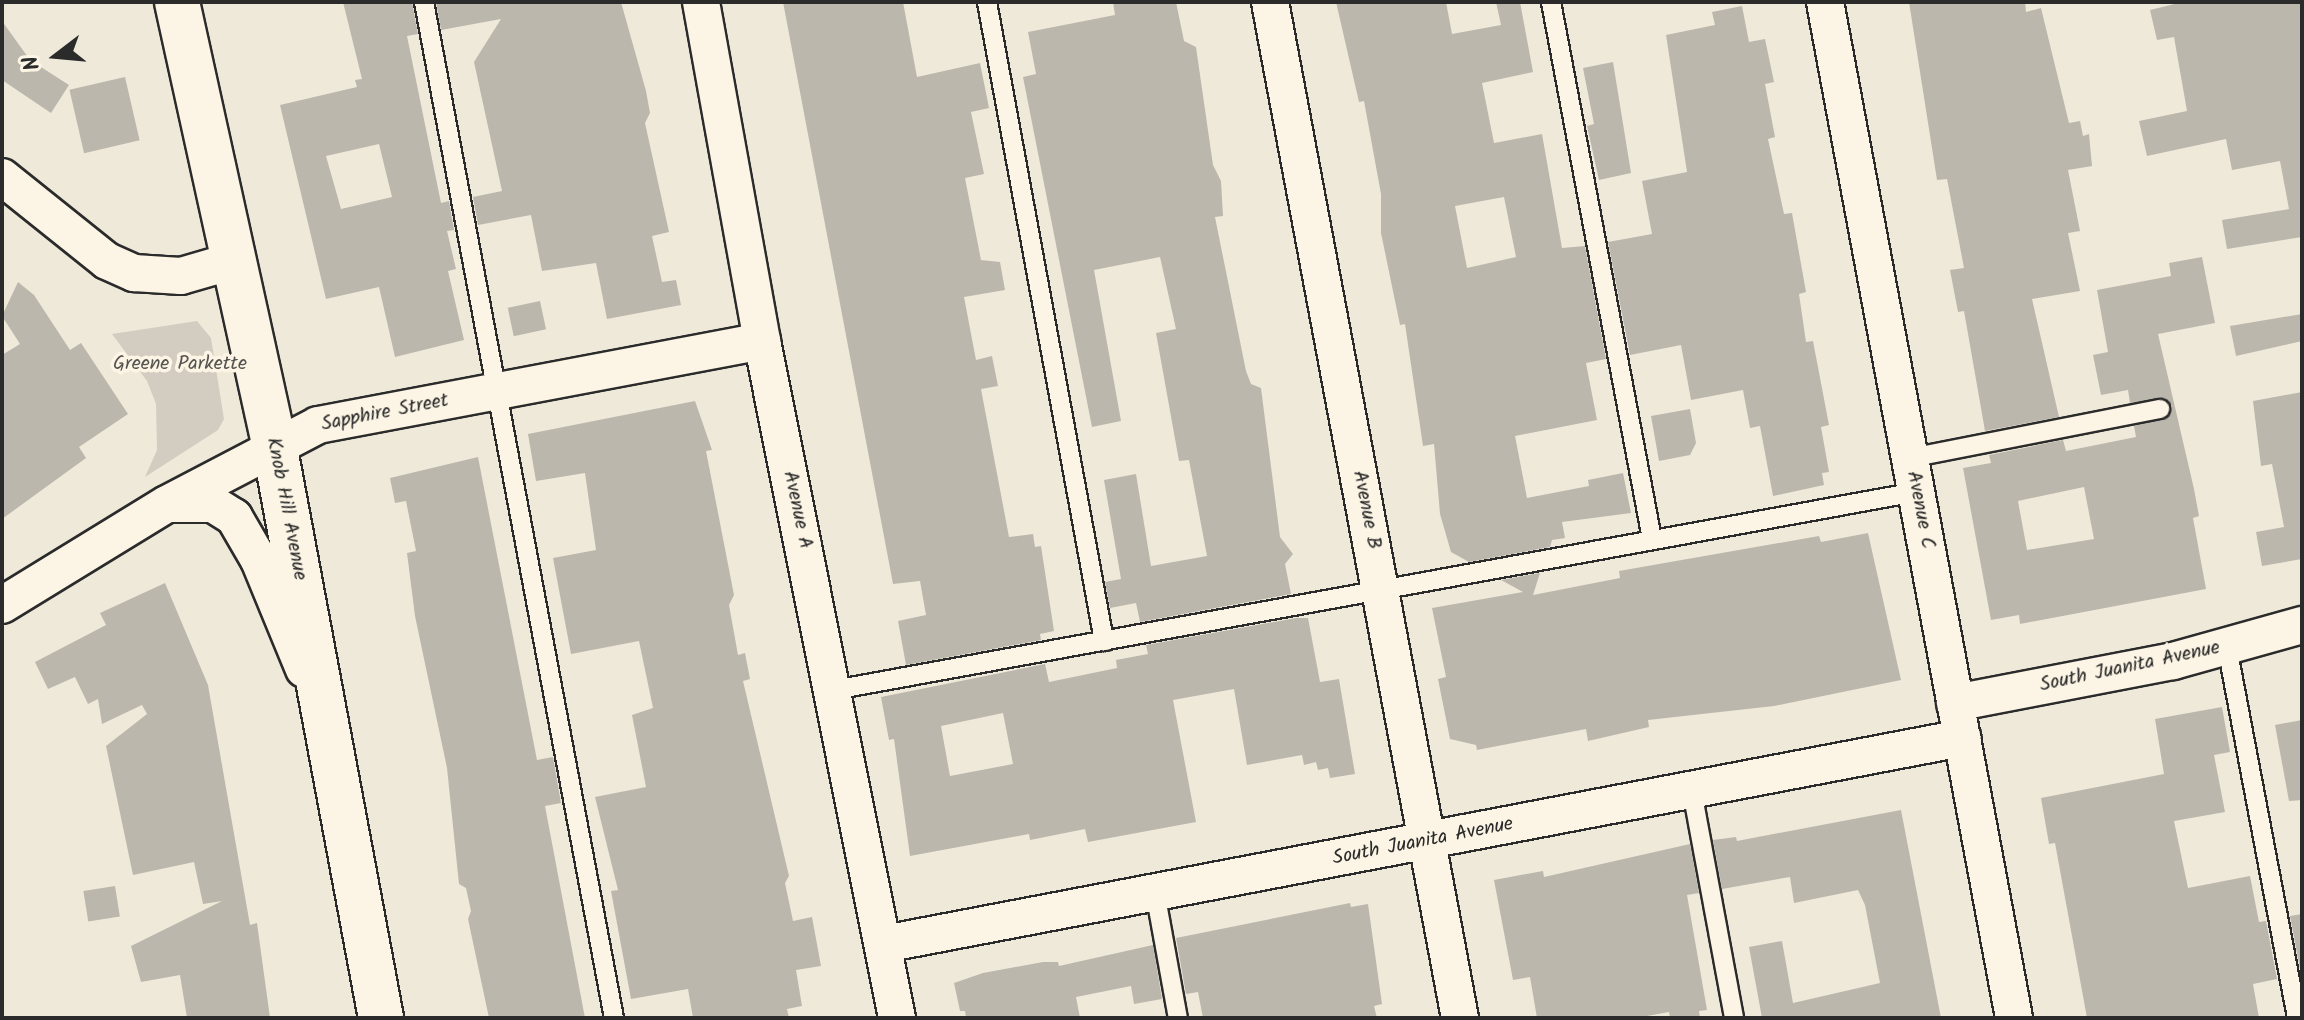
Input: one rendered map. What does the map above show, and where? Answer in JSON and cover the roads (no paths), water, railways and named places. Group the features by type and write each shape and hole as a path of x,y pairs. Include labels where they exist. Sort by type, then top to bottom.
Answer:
{"street":[{"name":"Knob Hill Avenue","path":"177,2 274,444 381,1018"},
{"name":"Avenue A","path":"701,2 762,341 897,1018"},
{"name":"Avenue B","path":"1270,2 1430,841 1460,1018"},
{"name":"Avenue C","path":"1825,2 2014,1018"},
{"path":"2,177 107,261 134,273 181,276 236,260"},
{"name":"Sapphire Street","path":"2,605 167,504 274,444 318,425 762,341"},
{"path":"167,504 213,504 234,517 259,560 326,724"},
{"name":"South Juanita Avenue","path":"1955,703 2227,647 2302,625"},
{"name":"South Juanita Avenue","path":"884,944 1962,738"}],"lane":[{"path":"424,2 614,1018"},
{"path":"987,2 1104,641"},
{"path":"1551,2 1652,539"},
{"path":"834,690 1652,539 1913,475 2160,409"},
{"path":"2227,647 2297,1018"},
{"path":"1692,791 1734,1018"},
{"path":"1155,892 1178,1018"}],"park label":[{"name":"Greene Parkette","path":"180,364"}]}
